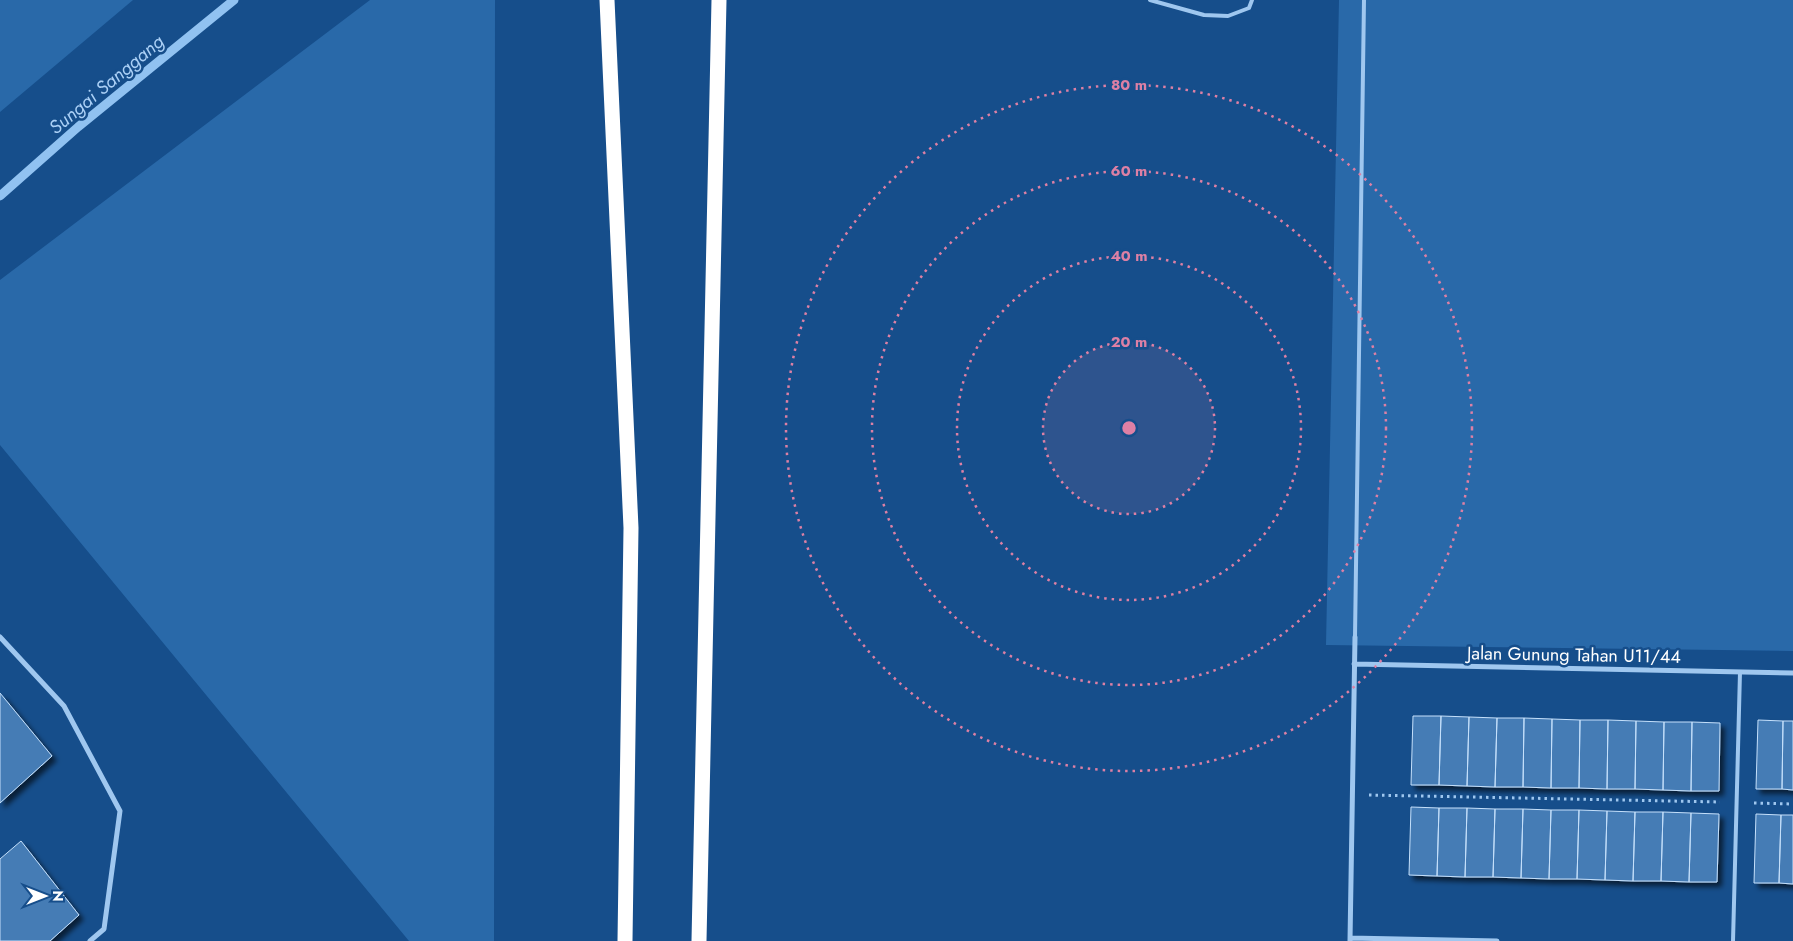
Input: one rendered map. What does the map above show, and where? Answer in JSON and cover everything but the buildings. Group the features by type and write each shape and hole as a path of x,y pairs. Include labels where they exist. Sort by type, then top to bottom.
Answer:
{"highway":[{"path":"607,0 631,528 625,941"},
{"path":"699,941 719,0"}],"street":[{"path":"0,637 64,706 120,811 104,929 90,941"},
{"path":"1355,637 1350,940 1497,941"},
{"name":"Jalan Gunung Tahan U11/44","path":"1354,664 1793,673"}],"lane":[{"path":"1150,0 1204,15 1228,16 1249,8 1252,0"},
{"path":"1355,637 1364,0"},
{"path":"1734,941 1740,672"}],"path":[{"path":"1352,795 1793,804"}],"shaded area":[{"path":"0,0 133,0 0,112"},
{"path":"370,0 495,0 494,941 409,941 0,445 0,280"},
{"path":"1339,0 1793,0 1793,651 1326,645"}],"waterway":[{"name":"Sungai Sanggang","path":"0,196 78,127 234,0"}]}
